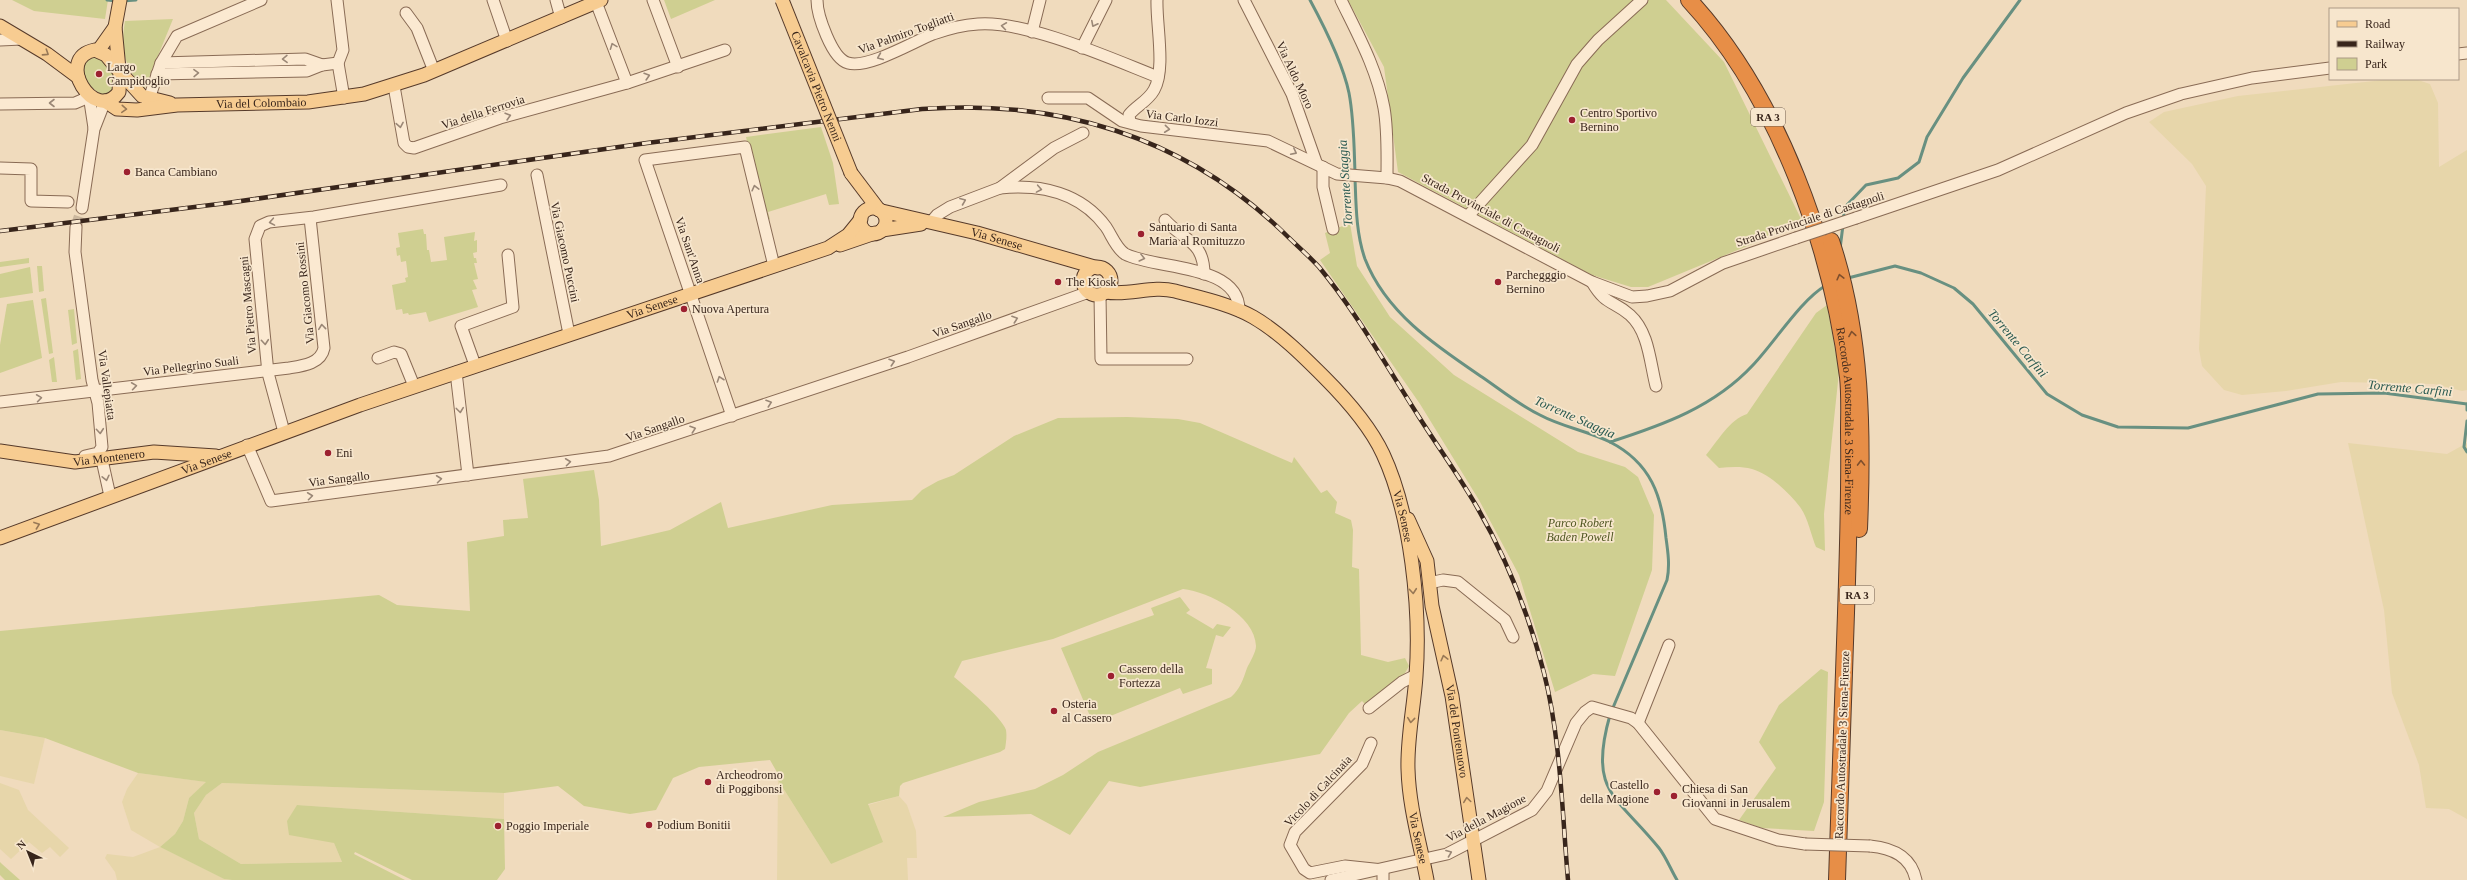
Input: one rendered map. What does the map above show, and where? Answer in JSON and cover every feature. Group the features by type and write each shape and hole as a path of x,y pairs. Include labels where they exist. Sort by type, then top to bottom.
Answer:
{"highway":[{"name":"Raccordo Autostradale 3 Siena-Firenze","path":"1689,0 1737,62 1780,138 1807,203 1827,245"},
{"name":"Raccordo Autostradale 3 Siena-Firenze","path":"1704,0 1748,59 1790,135 1827,245 1860,378 1862,474 1848,880"},
{"name":"Raccordo Autostradale 3 Siena-Firenze","path":"1837,880 1850,477 1848,379 1843,312"}],"main road":[{"path":"105,101 119,92 120,70 115,27 120,0"},
{"name":"Cavalcavia Pietro Nenni","path":"782,0 851,173 862,216"},
{"name":"Via del Colombaio","path":"147,104 177,105 283,103 344,98 394,86 434,71 599,1"},
{"path":"0,26 47,54 78,77 88,95 97,100 105,101 117,109 147,104 120,70 106,55 98,50"},
{"path":"78,77 80,61 89,52 98,50 115,27"},
{"name":"Cavalcavia Pietro Nenni","path":"851,173 880,210"},
{"path":"872,208 880,210 886,218 878,232 864,230 862,216 872,208"},
{"name":"Via Senese","path":"880,210 1062,256 1106,271 1110,278 1120,284 1147,289 1175,291 1239,311 1259,321 1282,338 1323,375 1350,406 1383,454 1403,510 1411,569 1416,633 1416,675 1408,768 1412,809 1427,880"},
{"name":"Via Senese","path":"828,248 848,236 862,216"},
{"name":"Via Senese","path":"0,538 247,445 475,365 878,232 931,222"},
{"name":"Via Senese","path":"1062,256 1084,276"},
{"path":"1098,268 1090,270 1084,276 1084,285 1098,293 1110,286 1110,278"},
{"name":"Via Senese","path":"1098,293 1120,293 1147,289"},
{"name":"Via Montenero","path":"3,451 71,461 102,460 154,452 218,456"},
{"path":"154,452 174,462 172,469 166,476"},
{"name":"Via del Pontenuovo","path":"1403,510 1419,541 1428,566 1429,583 1452,696 1479,880"},
{"path":"1411,569 1418,562 1428,566"}],"street":[{"path":"147,104 159,69 171,43 181,34 261,0"},
{"path":"337,0 343,50 338,63 344,98"},
{"path":"493,0 507,41"},
{"path":"556,0 562,18"},
{"path":"653,0 678,67"},
{"name":"Via Palmiro Togliatti","path":"817,0 819,16 834,49 844,62 853,64 869,62 936,33 967,25 993,24 1032,32 1082,48 1158,77"},
{"path":"1032,32 1040,0"},
{"path":"1082,48 1106,0"},
{"path":"1130,122 1129,115 1152,93 1158,77 1159,51 1157,0"},
{"name":"Via Aldo Moro","path":"1244,0 1292,94 1319,165 1333,229"},
{"path":"1341,0 1370,59 1382,99 1387,136 1382,177"},
{"path":"1468,216 1532,145 1577,64 1594,44 1642,0"},
{"path":"599,1 627,82"},
{"path":"406,13 417,28 434,71"},
{"path":"0,40 22,39"},
{"name":"Via della Ferrovia","path":"394,86 404,142 408,147 414,148 506,117 678,67 725,50"},
{"path":"159,69 307,71 322,65 338,63"},
{"name":"Strada Provinciale di Castagnoli","path":"1319,165 1340,175 1382,177 1411,186 1592,282 1627,296 1654,296 1675,289 1723,263 1998,170 2126,113 2181,94 2252,78 2329,68"},
{"path":"0,104 74,102 82,100 88,95 94,129"},
{"name":"Via Carlo Iozzi","path":"1048,98 1088,98 1122,121 1146,127 1268,141 1319,165"},
{"path":"82,208 94,129 105,101"},
{"path":"931,222 940,213 954,205 1000,188 1054,148 1083,133"},
{"name":"Via Sant'Anna","path":"732,416 645,160 745,147 774,266"},
{"path":"0,168 32,169 31,201 68,202"},
{"name":"Via Giacomo Puccini","path":"536,175 569,334"},
{"path":"310,218 501,185"},
{"path":"1000,188 1028,187 1066,195 1094,213 1123,252 1218,278 1232,289 1238,302 1239,311"},
{"name":"Via Giacomo Rossini","path":"310,218 324,348 321,355 314,362"},
{"name":"Via Pietro Mascagni","path":"284,432 268,370 256,232 260,226 269,222 310,218"},
{"path":"1165,220 1199,249 1203,258 1204,274"},
{"name":"Via Vallepiatta","path":"3,451 26,449 72,456 99,452 102,447 74,252 76,227"},
{"path":"475,365 461,326 513,307 508,255"},
{"path":"1592,282 1602,299 1630,315 1640,327 1656,386"},
{"path":"1098,293 1101,359 1186,359"},
{"name":"Via Sangallo","path":"247,445 272,501 610,456 1098,293"},
{"path":"378,358 394,352 401,354 414,386"},
{"name":"Via Pellegrino Suali","path":"0,402 95,392 268,370 314,362"},
{"path":"456,372 468,475"},
{"path":"102,460 110,496"},
{"path":"1429,583 1443,580 1458,582 1505,620 1513,638"},
{"path":"1669,645 1634,720 1702,806 1718,821 1778,840 1805,844 1870,846 1888,849 1901,855 1911,866 1916,880"},
{"path":"1369,708 1402,682 1416,675"},
{"name":"Via della Magione","path":"1332,880 1383,875 1423,860 1453,851 1525,814 1538,804 1547,791 1576,724 1586,710 1594,707 1634,720"},
{"name":"Vicolo di Calcinaia","path":"1370,743 1365,760 1295,832 1290,845 1304,868 1310,873 1346,866 1383,875"}],"shaded area":[{"path":"2383,80 2418,80 2430,84 2438,103 2439,167 2467,150 2467,390 2462,391 2434,384 2341,382 2286,391 2242,395 2224,390 2202,366 2199,349 2206,186 2192,164 2149,122 2164,112 2238,96"},
{"path":"2348,443 2447,454 2467,443 2467,819 2449,809 2426,808 2419,765 2392,693 2384,610"},
{"path":"0,730 45,738 34,784 0,776"},
{"path":"138,773 207,782 189,798 183,821 175,834 160,847 131,830 122,802 127,789"},
{"path":"778,780 831,864 868,805 899,796 907,805 916,831 917,858 907,858 908,880 777,880"},
{"path":"0,783 19,790 28,810 69,848 60,857 50,847 42,853 29,842 11,859 0,849"},
{"path":"222,783 504,793 504,819 297,805 334,843 342,862 241,864 199,839 194,813 206,795"},
{"path":"160,847 224,879 232,880 117,880 115,872 105,858 107,854 133,857"}],"green space":[{"path":"12,0 108,0 105,19 34,11"},
{"path":"664,0 715,0 671,19"},
{"name":"Centro Sportivo Bernino","path":"1348,0 1666,0 1724,62 1803,223 1648,287 1631,287 1592,275 1398,172 1384,67"},
{"path":"173,19 144,90 128,66 123,41 125,21"},
{"path":"100,55 114,70 116,89 104,96 86,81 83,71 87,59"},
{"path":"821,127 833,163 839,204 829,205 826,194 768,212 770,219 765,221 746,137"},
{"name":"Parco Robert Baden Powell","path":"1350,223 1357,266 1390,317 1454,375 1578,452 1625,467 1638,477 1654,515 1652,570 1615,676 1593,674 1555,692 1519,575 1479,500 1420,404 1320,260 1330,253 1325,233"},
{"path":"423,229 424,234 426,234 427,250 429,250 431,262 447,260 444,237 475,232 474,241 477,240 477,252 473,253 477,263 474,263 478,279 473,280 477,289 472,290 478,307 429,322 426,312 409,315 408,313 403,314 402,309 396,310 392,285 406,282 405,278 408,277 406,261 401,262 400,255 397,256 396,248 400,247 398,233"},
{"path":"29,258 29,263 0,267 0,262"},
{"path":"37,266 42,266 44,291 39,292"},
{"path":"30,267 33,293 0,298 0,274"},
{"path":"46,298 53,353 49,354 41,299"},
{"path":"33,300 42,358 0,373 0,345 7,304"},
{"path":"1827,305 1839,372 1824,514 1825,551 1816,547 1803,511 1779,485 1766,475 1752,469 1740,467 1719,468 1706,455 1729,426 1747,414 1816,313"},
{"path":"74,309 77,343 72,345 68,310"},
{"path":"78,349 81,379 76,380 73,351"},
{"path":"54,357 57,382 52,382 49,360"},
{"path":"1127,417 1178,419 1200,423 1292,463 1294,457 1321,493 1327,490 1337,502 1335,513 1351,520 1353,530 1352,567 1359,569 1361,655 1388,662 1405,658 1409,666 1400,682 1368,707 1362,701 1349,713 1320,754 1140,787 1109,781 1070,835 1031,814 943,817 979,802 1035,789 1063,775 1098,752 1231,697 1241,684 1253,657 1256,646 1254,635 1248,624 1229,607 1205,595 1183,589 1053,639 962,661 954,677 983,702 1003,724 1006,730 1005,749 1000,752 903,783 900,786 899,796 868,804 883,842 831,864 778,780 778,774 770,760 699,767 673,778 656,810 630,814 584,806 558,786 504,793 222,783 206,795 194,813 199,839 241,864 342,862 334,843 289,835 287,821 297,805 504,819 505,869 497,880 412,880 355,852 354,854 405,880 224,879 160,847 175,834 183,821 189,798 206,782 138,773 45,738 0,730 0,631 379,595 397,605 470,611 467,542 504,536 503,520 528,518 523,479 594,470 599,500 601,546 670,530 721,502 728,528 832,505 912,500 922,490 938,481 954,475 1014,436 1058,418"},
{"path":"1180,597 1190,610 1186,613 1213,629 1217,624 1231,627 1223,637 1216,635 1206,668 1212,669 1212,684 1183,694 1180,688 1093,723 1061,648 1154,615 1151,608"},
{"path":"1821,669 1828,672 1824,802 1814,831 1762,828 1739,820 1776,768 1759,742 1779,705"},
{"path":"0,862 20,880 5,880 0,875"}],"waterway":[{"name":"Torrente Staggia","path":"107,0 117,1"},
{"name":"Torrente Staggia","path":"122,1 136,0"},
{"name":"Torrente Staggia","path":"1310,0 1332,45 1349,93 1354,133 1355,173"},
{"path":"1843,219 1845,207 1866,185 1898,178 1919,162 1927,137 1963,78 2020,0"},
{"name":"Torrente Staggia","path":"1355,178 1358,229 1365,259 1374,278 1399,312 1414,327 1447,353 1525,407 1557,423 1602,438 1624,450 1645,471 1652,482 1661,508 1664,523 1668,559 1667,580 1612,710"},
{"path":"1840,249 1843,225"},
{"name":"Torrente Carfini","path":"1848,278 1895,266 1921,273 1954,288 1973,304 2047,394 2082,415 2118,427 2188,428 2318,394 2384,393 2467,404"},
{"name":"Torrente Carfini","path":"1610,442 1649,429 1687,413 1722,392 1738,380 1753,365 1797,311 1825,286"},
{"name":"Torrente Carfini","path":"2467,404 2467,410"},
{"path":"2467,421 2464,447 2467,452"},
{"name":"Torrente Staggia","path":"1610,715 1604,741 1602,761 1604,777 1610,790 1619,803 1662,852 1677,880"}],"tunnel":[{"path":"76,227 82,208"}],"railway":[{"path":"0,231 227,203 647,143 922,109 972,107 1022,110 1070,118 1116,131 1161,148 1204,171 1244,199 1283,232 1319,267 1359,321 1477,507 1498,547 1516,588 1544,673 1554,724 1568,880"}],"place":[{"name":"Largo Campidoglio","path":"99,74"},
{"name":"Centro Sportivo Bernino","path":"1572,120"},
{"name":"Banca Cambiano","path":"127,172"},
{"name":"Santuario di Santa Maria al Romituzzo","path":"1141,234"},
{"name":"The Kiosk","path":"1058,282"},
{"name":"Parchegggio Bernino","path":"1498,282"},
{"name":"Nuova Apertura","path":"684,309"},
{"name":"Eni","path":"328,453"},
{"name":"Cassero della Fortezza","path":"1111,676"},
{"name":"Osteria al Cassero","path":"1054,711"},
{"name":"Archeodromo di Poggibonsi","path":"708,782"},
{"name":"Castello della Magione","path":"1657,792"},
{"name":"Chiesa di San Giovanni in Jerusalem","path":"1674,796"},
{"name":"Podium Bonitii","path":"649,825"},
{"name":"Poggio Imperiale","path":"498,826"}]}
